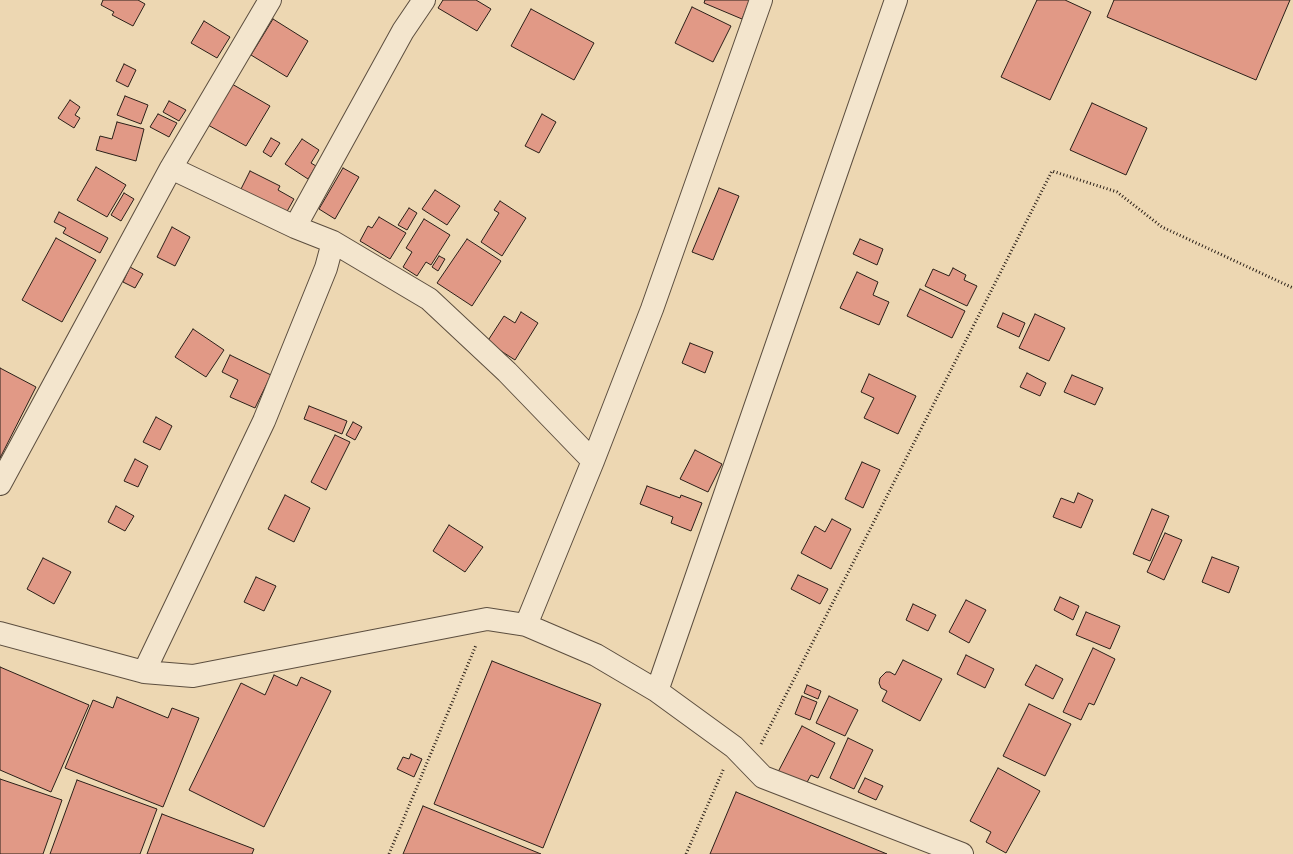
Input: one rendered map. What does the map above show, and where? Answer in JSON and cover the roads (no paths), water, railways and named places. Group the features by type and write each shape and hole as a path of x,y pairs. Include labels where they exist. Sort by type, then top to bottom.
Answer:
{"street":[{"path":"0,484 171,168 270,0"},
{"path":"295,227 403,32 424,0"},
{"path":"526,624 593,461 652,309 761,0"},
{"path":"657,691 896,0"},
{"path":"171,168 295,227 333,242 429,299 507,372 593,461"},
{"path":"144,672 264,421 326,268 333,242"},
{"path":"0,633 144,672 193,676 487,619 526,624 596,655 657,691 734,747 763,777 962,854"}]}
